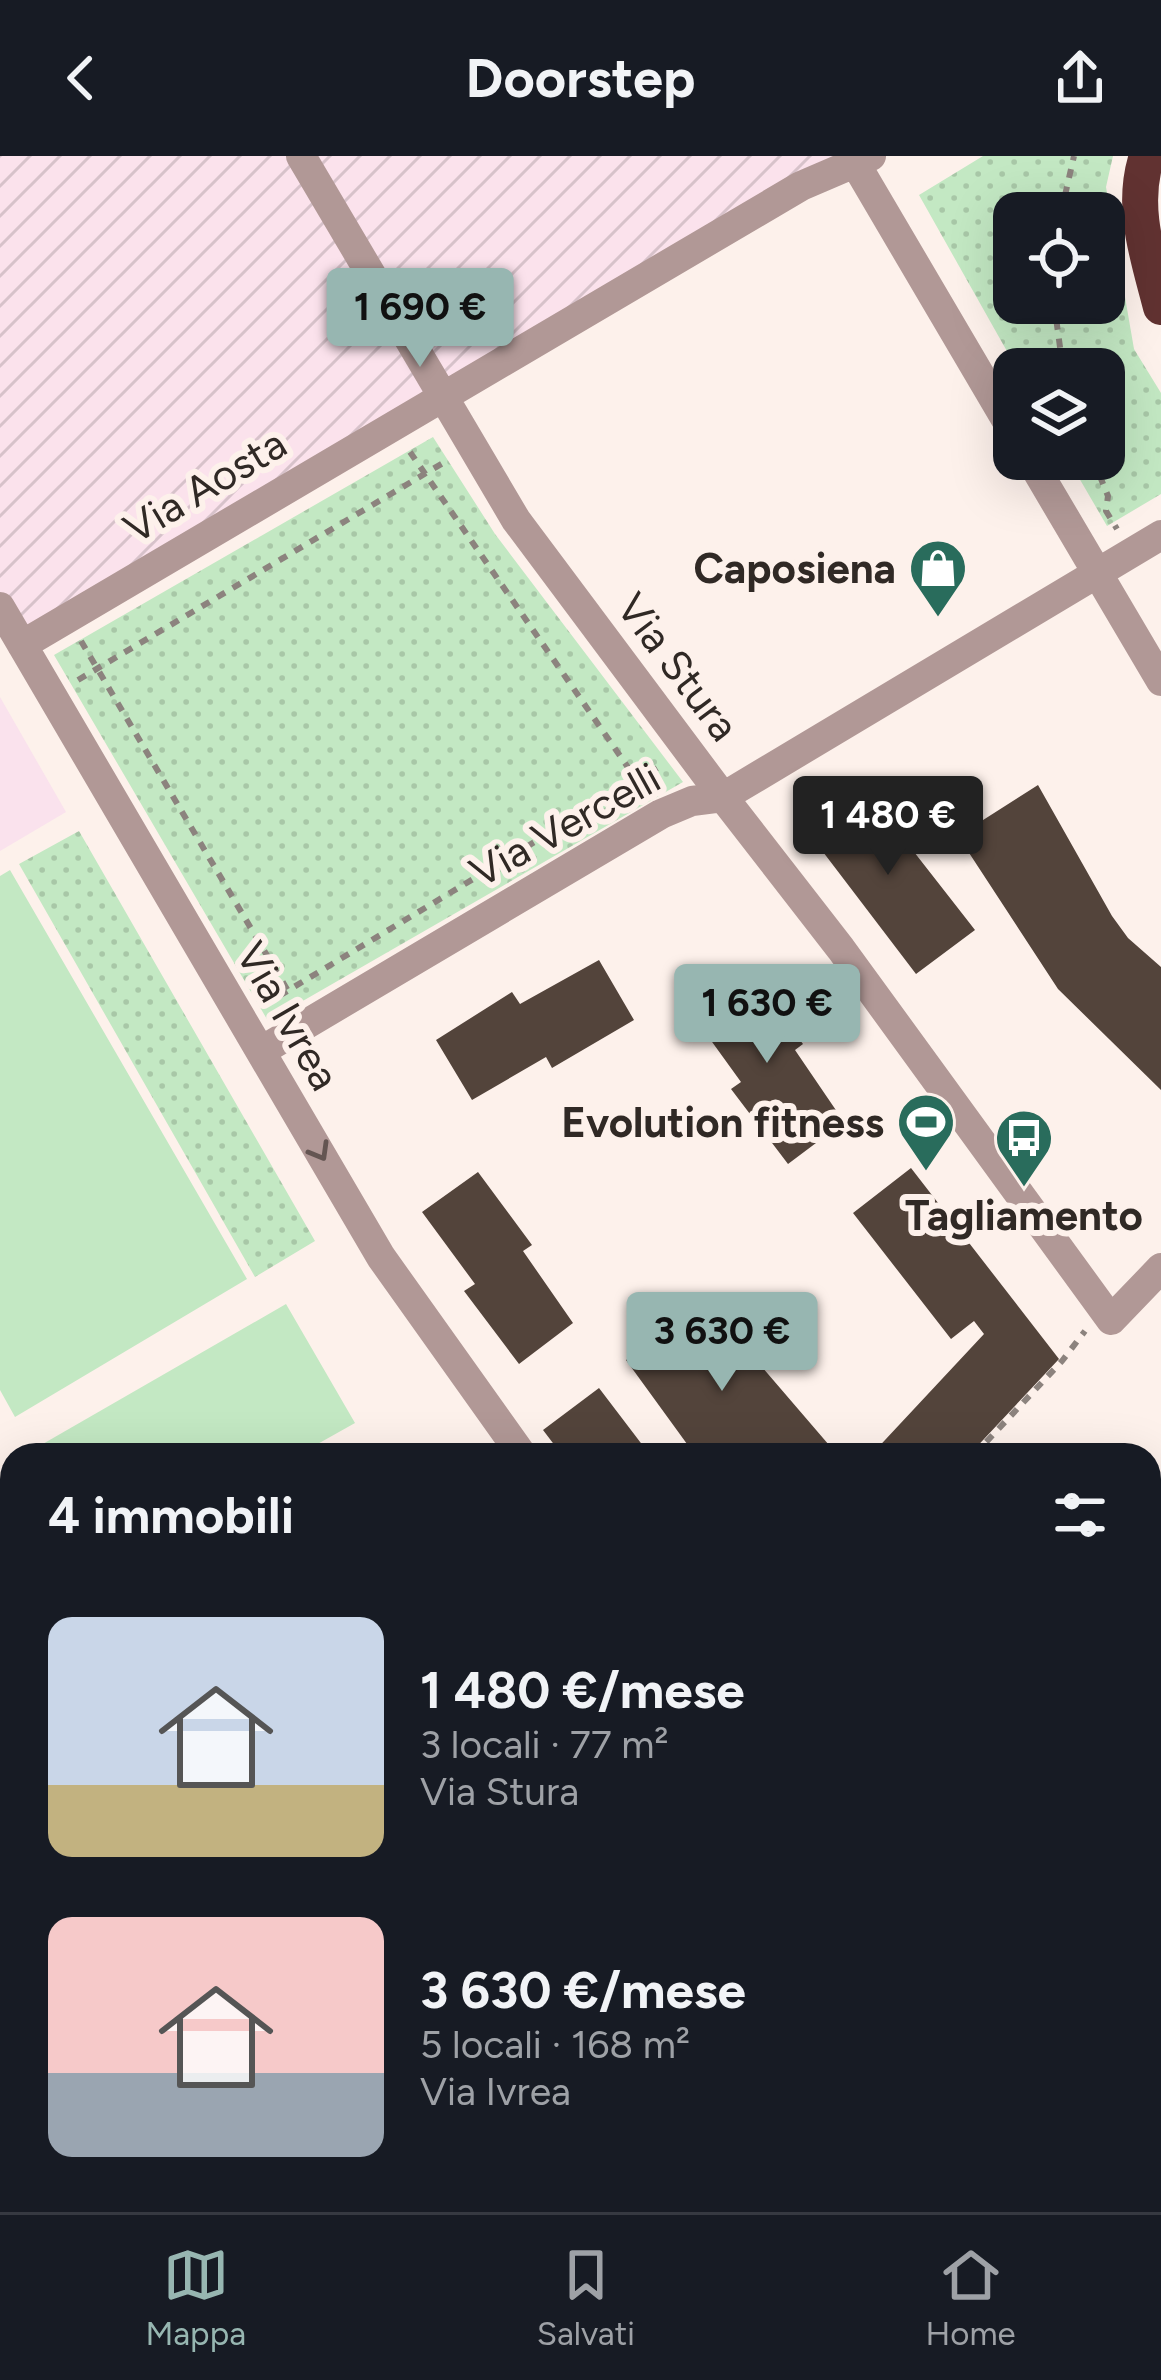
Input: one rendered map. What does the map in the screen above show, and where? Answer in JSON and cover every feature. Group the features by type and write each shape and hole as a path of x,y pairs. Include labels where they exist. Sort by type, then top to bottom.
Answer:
{"highway":[{"path":"1147,156 1140,176 1140,226 1161,307"}],"street":[{"name":"Via Stura","path":"302,156 516,520 841,949 1106,1314"},
{"name":"Via Aosta","path":"22,645 800,186 859,158"},
{"path":"859,158 993,396"},
{"path":"1042,480 1161,681"},
{"name":"Via Vercelli","path":"261,1051 661,814 692,801 722,797 1161,535"},
{"name":"Via Ivrea","path":"0,608 380,1257 513,1443"},
{"path":"1106,1314 1161,1268"}],"path":[{"path":"1065,192 1074,156"},
{"path":"391,424 661,814"},
{"path":"51,696 472,446"},
{"path":"1102,480 1108,496 1106,511 1131,553"},
{"path":"68,617 307,1024"},
{"path":"242,1019 687,750"},
{"path":"985,1443 1106,1314"}],"shaded area":[{"path":"0,156 844,156 17,637 0,609"},
{"path":"0,697 66,812 0,851"}],"green space":[{"path":"983,156 1113,156 1107,192 993,192 993,324 1125,324 1125,297 1134,349 1161,393 1161,494 1107,526 1080,480 1125,480 1125,348 1005,348 919,195"},
{"path":"433,437 495,534 683,782 268,1021 54,655"},
{"path":"79,831 315,1241 255,1277 19,864"},
{"path":"10,870 247,1279 15,1417 0,1390 0,876"},
{"path":"286,1304 355,1423 319,1443 44,1443"}],"building":[{"path":"861,784 975,930 916,974 801,823"},
{"path":"1038,785 1112,916 1128,938 1161,967 1161,1090 1058,989 958,836"},
{"path":"599,960 634,1020 552,1068 546,1057 472,1100 436,1040 512,992 520,1004"},
{"path":"746,968 803,1044 795,1050 844,1122 788,1164 731,1089 741,1082 689,1010"},
{"path":"911,1168 1059,1359 980,1443 882,1443 984,1334 974,1321 951,1339 853,1213"},
{"path":"478,1172 532,1245 523,1251 573,1323 519,1364 464,1291 475,1284 422,1212"},
{"path":"708,1304 827,1443 686,1443 626,1360"},
{"path":"599,1388 641,1443 553,1443 543,1430"}],"place":[{"name":"Caposiena","path":"938,619"},
{"name":"Evolution fitness","path":"926,1173"},
{"name":"Tagliamento","path":"1024,1189"}]}
